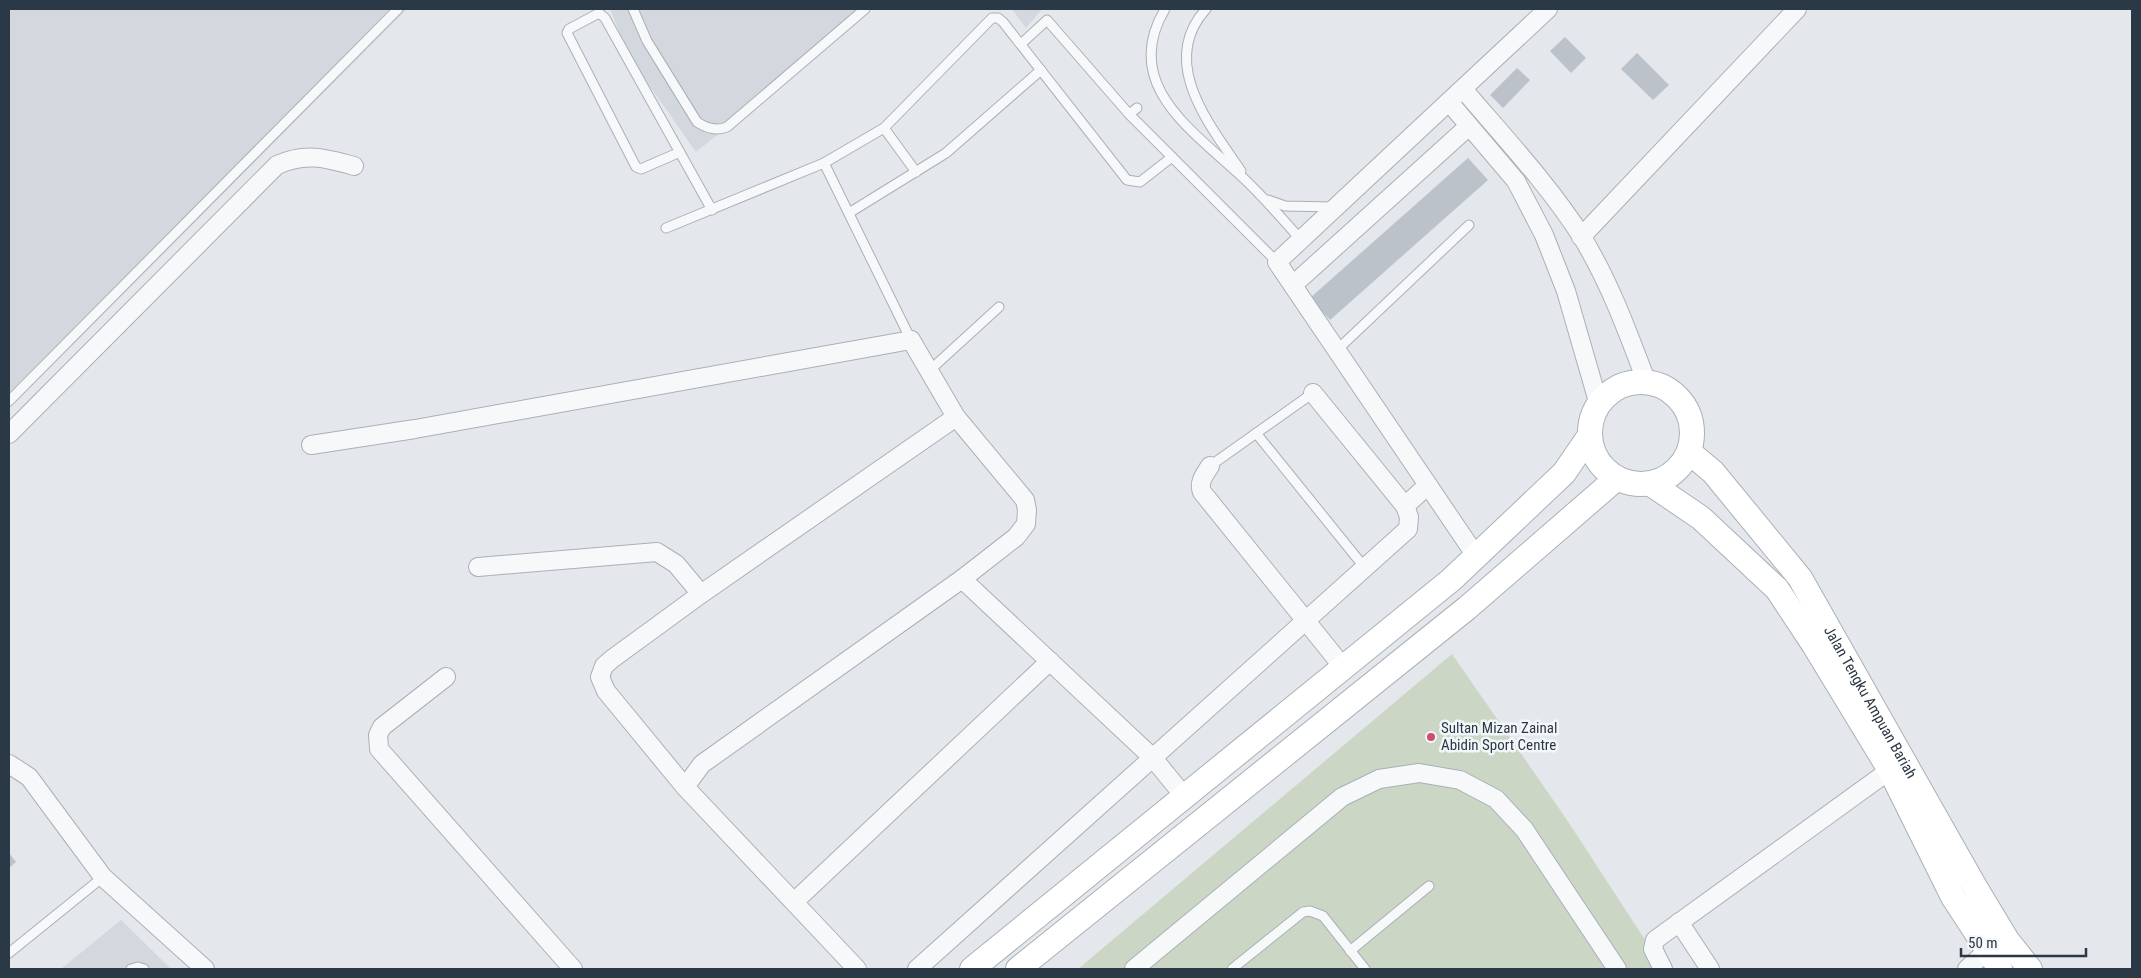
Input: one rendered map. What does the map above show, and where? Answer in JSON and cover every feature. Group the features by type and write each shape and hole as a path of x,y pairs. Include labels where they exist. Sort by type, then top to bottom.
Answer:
{"main road":[{"path":"1647,383 1662,387 1676,395 1685,408 1692,429 1689,452 1681,466 1668,477 1651,484 1634,484 1617,478 1603,467 1594,452 1590,435 1592,418 1599,405 1613,390 1630,384 1647,383"},
{"path":"972,969 1451,580 1564,473 1590,435"},
{"name":"Jalan Tengku Ampuan Bariah","path":"1689,452 1713,472 1800,578 1975,887 2007,940 2030,969"},
{"path":"1018,969 1467,608 1617,478"},
{"name":"Jalan Tengku Ampuan Bariah","path":"1651,484 1701,518 1777,589 1814,645 1890,770 1954,897 1994,960"}],"street":[{"path":"1476,556 1277,262 1548,9"},
{"path":"1581,237 1797,9"},
{"path":"1462,89 1529,166 1581,237 1614,297 1647,383"},
{"path":"1449,102 1516,181 1544,235 1566,291 1599,405"},
{"path":"1293,285 1469,126"},
{"path":"9,434 277,165 287,160 320,157 354,166"},
{"path":"312,445 415,429 910,340 956,417 1025,500 1027,510 1026,524 1016,537 962,579 702,764 685,787"},
{"path":"917,969 1408,529 1409,517 1405,506 1313,394"},
{"path":"857,969 685,787 606,691 600,677 604,666 612,659 701,594 956,417"},
{"path":"1210,466 1200,487 1202,492 1343,667"},
{"path":"1405,506 1428,485"},
{"path":"478,567 656,552 676,564 701,594"},
{"path":"962,579 1153,758 1184,796"},
{"path":"794,902 1050,661"},
{"path":"446,677 382,727 378,735 379,749 573,969"},
{"path":"9,764 29,778 103,877 205,969"},
{"path":"1663,969 1653,949 1655,940 1890,770"},
{"path":"1134,969 1342,797 1379,779 1419,773 1460,780 1496,799 1524,828 1617,969"},
{"path":"1678,922 1710,969"},
{"path":"1967,969 1994,960"}],"lane":[{"path":"9,401 398,9"},
{"path":"633,9 647,41 697,122 720,130 727,127 865,9"},
{"path":"1165,9 1158,22 1151,48 1153,75 1164,100 1181,120 1266,199 1302,240"},
{"path":"1206,9 1196,20 1188,37 1185,65 1189,80 1206,118 1249,184"},
{"path":"680,152 642,169 636,167 567,33 569,29 599,14 605,18 680,152 712,210"},
{"path":"666,228 824,163 884,128 992,18 998,18 1003,22 1127,180 1140,182 1172,157"},
{"path":"1021,44 1047,20 1128,114 1277,262"},
{"path":"849,213 946,153 1041,70"},
{"path":"1128,114 1137,108"},
{"path":"884,128 916,172"},
{"path":"824,163 910,340"},
{"path":"1266,199 1285,206 1337,207"},
{"path":"1337,350 1469,224"},
{"path":"929,371 999,307"},
{"path":"1210,466 1313,394"},
{"path":"1256,433 1364,568"},
{"path":"9,954 103,877"},
{"path":"1350,950 1429,886"},
{"path":"1232,969 1302,912 1310,911 1323,916 1365,969"},
{"path":"131,969 138,967 144,969"}],"shaded area":[{"path":"9,9 407,9 9,409"},
{"path":"610,9 872,9 696,152 630,58"},
{"path":"1012,9 1042,9 1026,28"},
{"path":"121,920 171,969 61,969"}],"green space":[{"name":"Sultan Mizan Zainal Abidin Sport Centre","path":"1452,654 1567,820 1664,969 1078,969"}],"building":[{"path":"1565,37 1586,58 1571,73 1550,51"},
{"path":"1637,53 1669,85 1653,100 1621,69"},
{"path":"1517,68 1530,80 1503,108 1490,95"},
{"path":"1468,158 1488,180 1330,320 1310,298"},
{"path":"9,853 16,862 9,868"}],"place":[{"name":"Sultan Mizan Zainal Abidin Sport Centre","path":"1431,737"}]}
